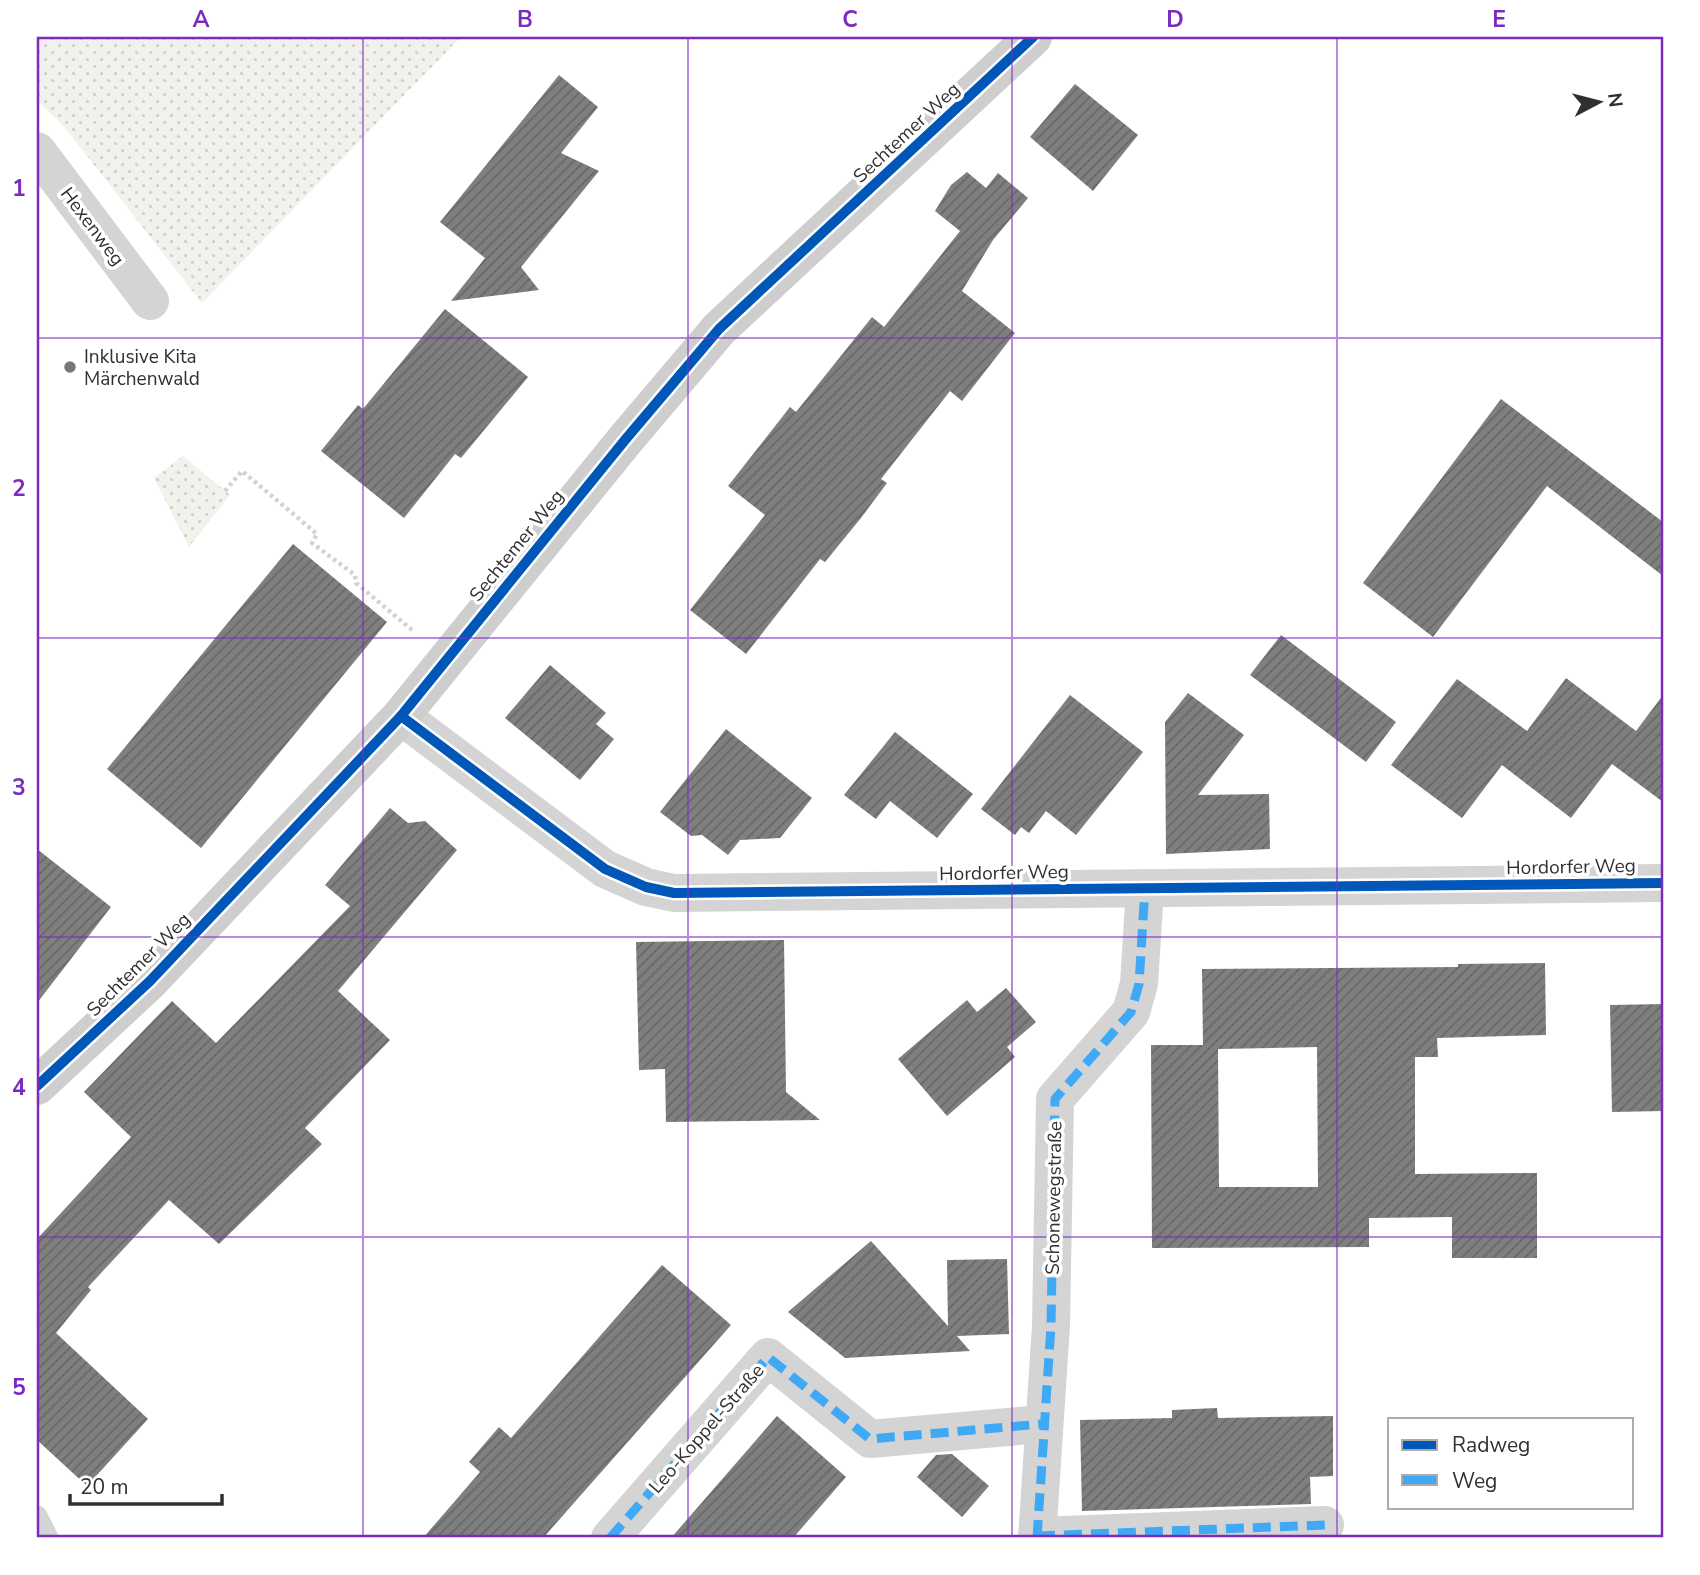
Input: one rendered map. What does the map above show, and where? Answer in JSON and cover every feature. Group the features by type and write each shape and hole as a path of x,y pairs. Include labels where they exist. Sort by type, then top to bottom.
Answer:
{"street":[{"name":"Sechtemer Weg","path":"37,1086 150,981 401,716 625,439 719,330 1033,37"},
{"name":"Hexenweg","path":"37,151 150,301"},
{"name":"Hordorfer Weg","path":"401,716 605,869 646,887 674,893 1663,883"},
{"name":"Schonewegstraße","path":"1144,888 1139,984 1130,1012 1055,1099 1051,1326 1042,1424 1037,1537 1325,1525"},
{"name":"Leo-Koppel-Straße","path":"610,1538 768,1357 870,1439 1042,1424"}],"lane":[{"path":"37,1516 48,1538"}],"path":[{"path":"225,491 242,471 317,534 312,542 355,575 356,583 447,659"}],"shaded area":[{"path":"37,37 461,37 202,303 62,124 37,101"},
{"path":"183,456 230,495 189,547 154,478"}],"building":[{"path":"559,75 598,107 561,153 599,171 521,267 539,290 451,301 485,258 440,222"},
{"path":"1075,84 1138,135 1093,191 1030,137"},
{"path":"967,172 986,188 998,173 1028,198 993,240 962,291 1015,333 962,401 950,391 881,479 887,483 861,518 825,562 820,559 746,654 690,610 765,515 728,486 790,407 796,412 872,317 884,327 960,231 935,211 951,185"},
{"path":"445,309 528,377 461,458 455,454 404,518 321,451 358,405 363,409"},
{"path":"1501,399 1663,522 1663,576 1547,486 1433,637 1363,583"},
{"path":"293,544 387,622 201,848 107,769"},
{"path":"1281,635 1396,722 1366,762 1250,675"},
{"path":"550,665 606,713 596,724 614,739 580,780 505,718"},
{"path":"1566,678 1636,731 1663,695 1663,802 1612,764 1571,818 1502,765 1462,818 1391,765 1457,679 1527,731"},
{"path":"1188,693 1244,735 1198,795 1269,794 1270,849 1166,854 1165,722"},
{"path":"1070,695 1143,752 1076,835 1046,811 1029,833 1021,827 1015,835 981,809"},
{"path":"726,729 812,798 780,838 740,840 728,855 702,835 691,836 660,812"},
{"path":"895,732 973,794 937,838 890,801 876,819 844,795"},
{"path":"390,808 408,823 425,821 457,850 338,991 390,1040 305,1128 322,1144 219,1244 169,1200 88,1287 91,1290 56,1333 148,1419 87,1486 37,1440 37,1239 131,1137 84,1092 172,1001 216,1043 350,906 325,885"},
{"path":"37,849 111,907 37,1003"},
{"path":"784,940 786,1092 820,1120 666,1122 665,1069 639,1070 636,942"},
{"path":"1545,963 1546,1035 1437,1038 1438,1057 1415,1057 1415,1174 1537,1173 1537,1258 1452,1258 1452,1217 1369,1218 1369,1247 1152,1248 1151,1045 1203,1045 1202,969 1458,967 1458,964","holes":["1317,1047 1318,1187 1219,1187 1218,1049"]},
{"path":"1006,988 1036,1022 1007,1047 1015,1057 947,1116 898,1059 967,1000 977,1012"},
{"path":"1663,1004 1663,1111 1612,1112 1610,1005"},
{"path":"871,1241 948,1326 947,1260 1007,1259 1009,1334 957,1336 970,1351 845,1358 788,1312"},
{"path":"662,1265 731,1325 543,1538 423,1538 480,1472 469,1462 499,1427 511,1438"},
{"path":"1217,1408 1218,1418 1333,1416 1333,1476 1310,1477 1311,1504 1082,1511 1080,1420 1172,1418 1172,1410"},
{"path":"777,1416 846,1477 793,1538 671,1538"},
{"path":"952,1454 989,1486 962,1517 917,1477 936,1455"}],"marked path":[{"path":"1037,1538 1051,1326 1055,1099 1131,1012 1139,984 1145,888"},
{"path":"610,1538 768,1357 870,1439 1042,1424"},
{"path":"1037,1536 1325,1525"}],"cycle path":[{"path":"37,1086 150,981 401,716 625,440 719,329 1033,37"},
{"path":"401,716 605,869 646,887 674,893 1663,883"}],"place":[{"name":"Inklusive Kita Märchenwald","path":"70,367"}]}
